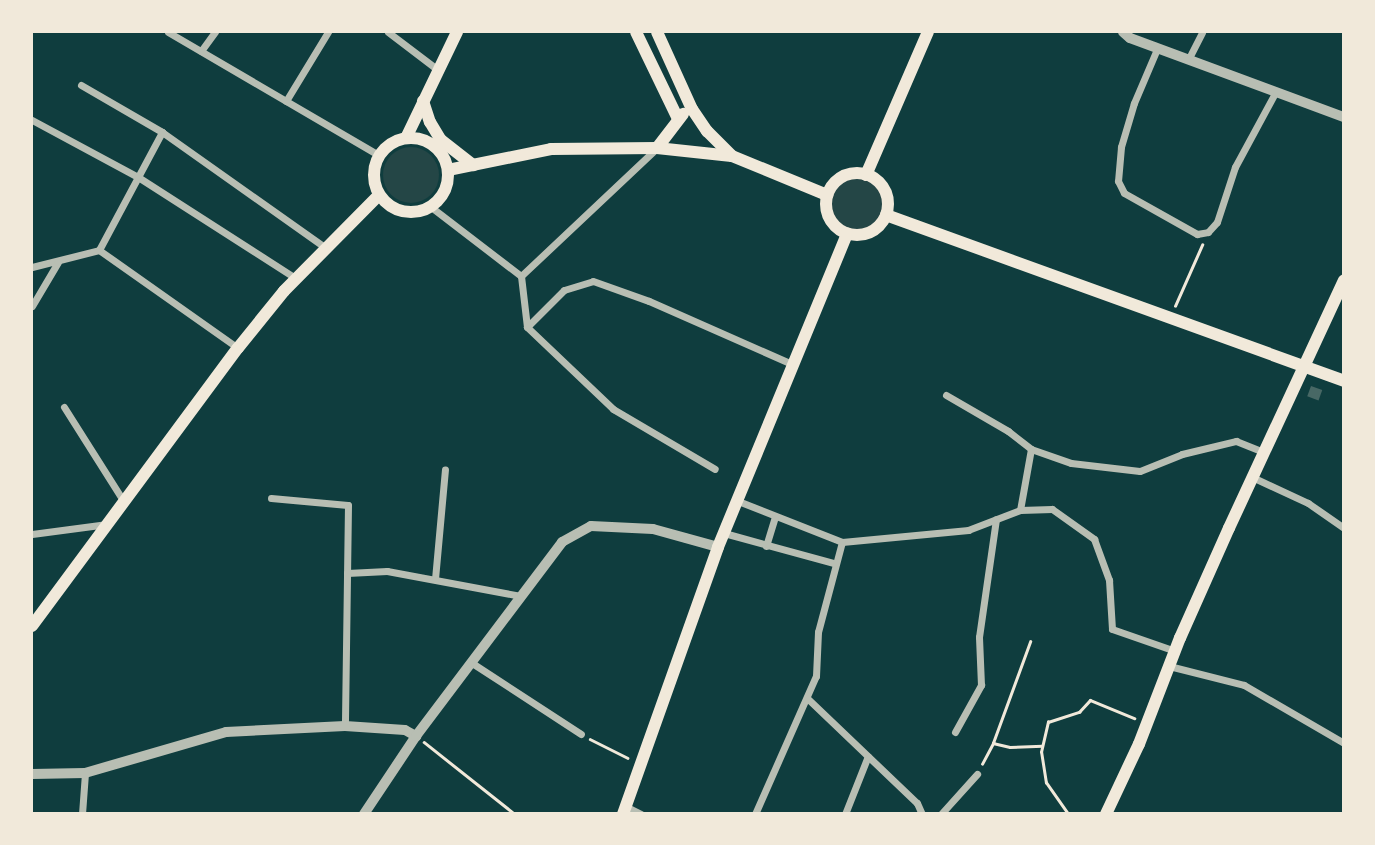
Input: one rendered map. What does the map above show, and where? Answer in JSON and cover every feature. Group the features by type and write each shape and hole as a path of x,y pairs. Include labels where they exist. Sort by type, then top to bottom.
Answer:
{"main road":[{"path":"405,138 457,32"},
{"path":"636,32 677,117"},
{"path":"657,32 692,109 707,131 732,156"},
{"path":"866,175 928,32"},
{"path":"423,101 430,122 441,140 456,154 473,164"},
{"path":"657,148 677,117 692,109"},
{"path":"405,138 420,139 433,145 443,156 448,170 444,191 431,207 417,212 402,211 389,205 379,194 374,181 375,166 380,156 392,143 405,138"},
{"path":"448,170 551,149 657,148 732,156 827,194"},
{"path":"854,173 866,175 885,191 886,215 871,233 847,234 828,219 827,194 842,176 854,173"},
{"path":"32,626 238,348 297,279 379,194"},
{"path":"886,215 1343,382"},
{"path":"624,810 718,547 847,234"},
{"path":"1106,814 1147,725 1175,651 1251,477 1343,280"}],"street":[{"path":"169,32 380,156"},
{"path":"201,51 215,32"},
{"path":"286,101 328,32"},
{"path":"388,32 438,70"},
{"path":"1123,32 1130,38 1157,49 1343,117"},
{"path":"1188,60 1202,32"},
{"path":"1157,49 1121,147 1118,181 1124,193 1197,234 1208,232 1217,222 1234,167 1275,93"},
{"path":"81,85 162,132 326,248"},
{"path":"32,120 138,177 297,279"},
{"path":"32,267 99,250 162,132"},
{"path":"521,276 657,148"},
{"path":"431,207 521,276 527,327 613,409 715,469"},
{"path":"99,250 238,348"},
{"path":"32,306 58,262"},
{"path":"527,327 564,290 593,281 649,301 794,366"},
{"path":"946,395 999,425 1031,449 1071,463 1140,471 1182,454 1236,440 1263,452"},
{"path":"64,407 124,502"},
{"path":"1020,510 1031,449"},
{"path":"435,579 445,469"},
{"path":"1251,477 1308,503 1343,528"},
{"path":"271,498 348,505 345,726"},
{"path":"738,501 842,542 968,530 1020,510 1052,509 1094,539 1109,580 1112,629 1175,651"},
{"path":"766,546 775,516"},
{"path":"955,732 981,685 979,638 996,520"},
{"path":"32,533 107,524"},
{"path":"364,814 416,736 562,542 591,526 653,529 718,547"},
{"path":"724,533 834,563"},
{"path":"755,814 816,676 818,632 834,563 842,542"},
{"path":"347,573 387,571 520,596"},
{"path":"472,663 581,734"},
{"path":"1169,666 1244,685 1343,743"},
{"path":"807,698 917,803 922,814"},
{"path":"32,774 85,773 226,732 345,726 405,730 416,736"},
{"path":"845,814 868,756"},
{"path":"82,814 85,773"},
{"path":"941,814 976,774"},
{"path":"624,810 641,814"}],"path":[{"path":"1170,318 1208,232"},
{"path":"976,774 993,743 1030,642"},
{"path":"1068,814 1046,783 1042,746 1048,722 1079,712 1090,700 1147,725"},
{"path":"581,734 640,765"},
{"path":"416,736 515,814"},
{"path":"993,743 1010,747 1042,746"}],"shaded area":[{"path":"411,147 422,149 431,155 437,164 437,186 431,195 422,201 411,203 400,201 391,195 385,186 383,175 385,164 391,155 400,149"},
{"path":"856,178 875,186 883,205 875,224 856,232 837,224 829,205 837,186"}],"building":[{"path":"1311,386 1322,390 1319,400 1307,396"}]}
